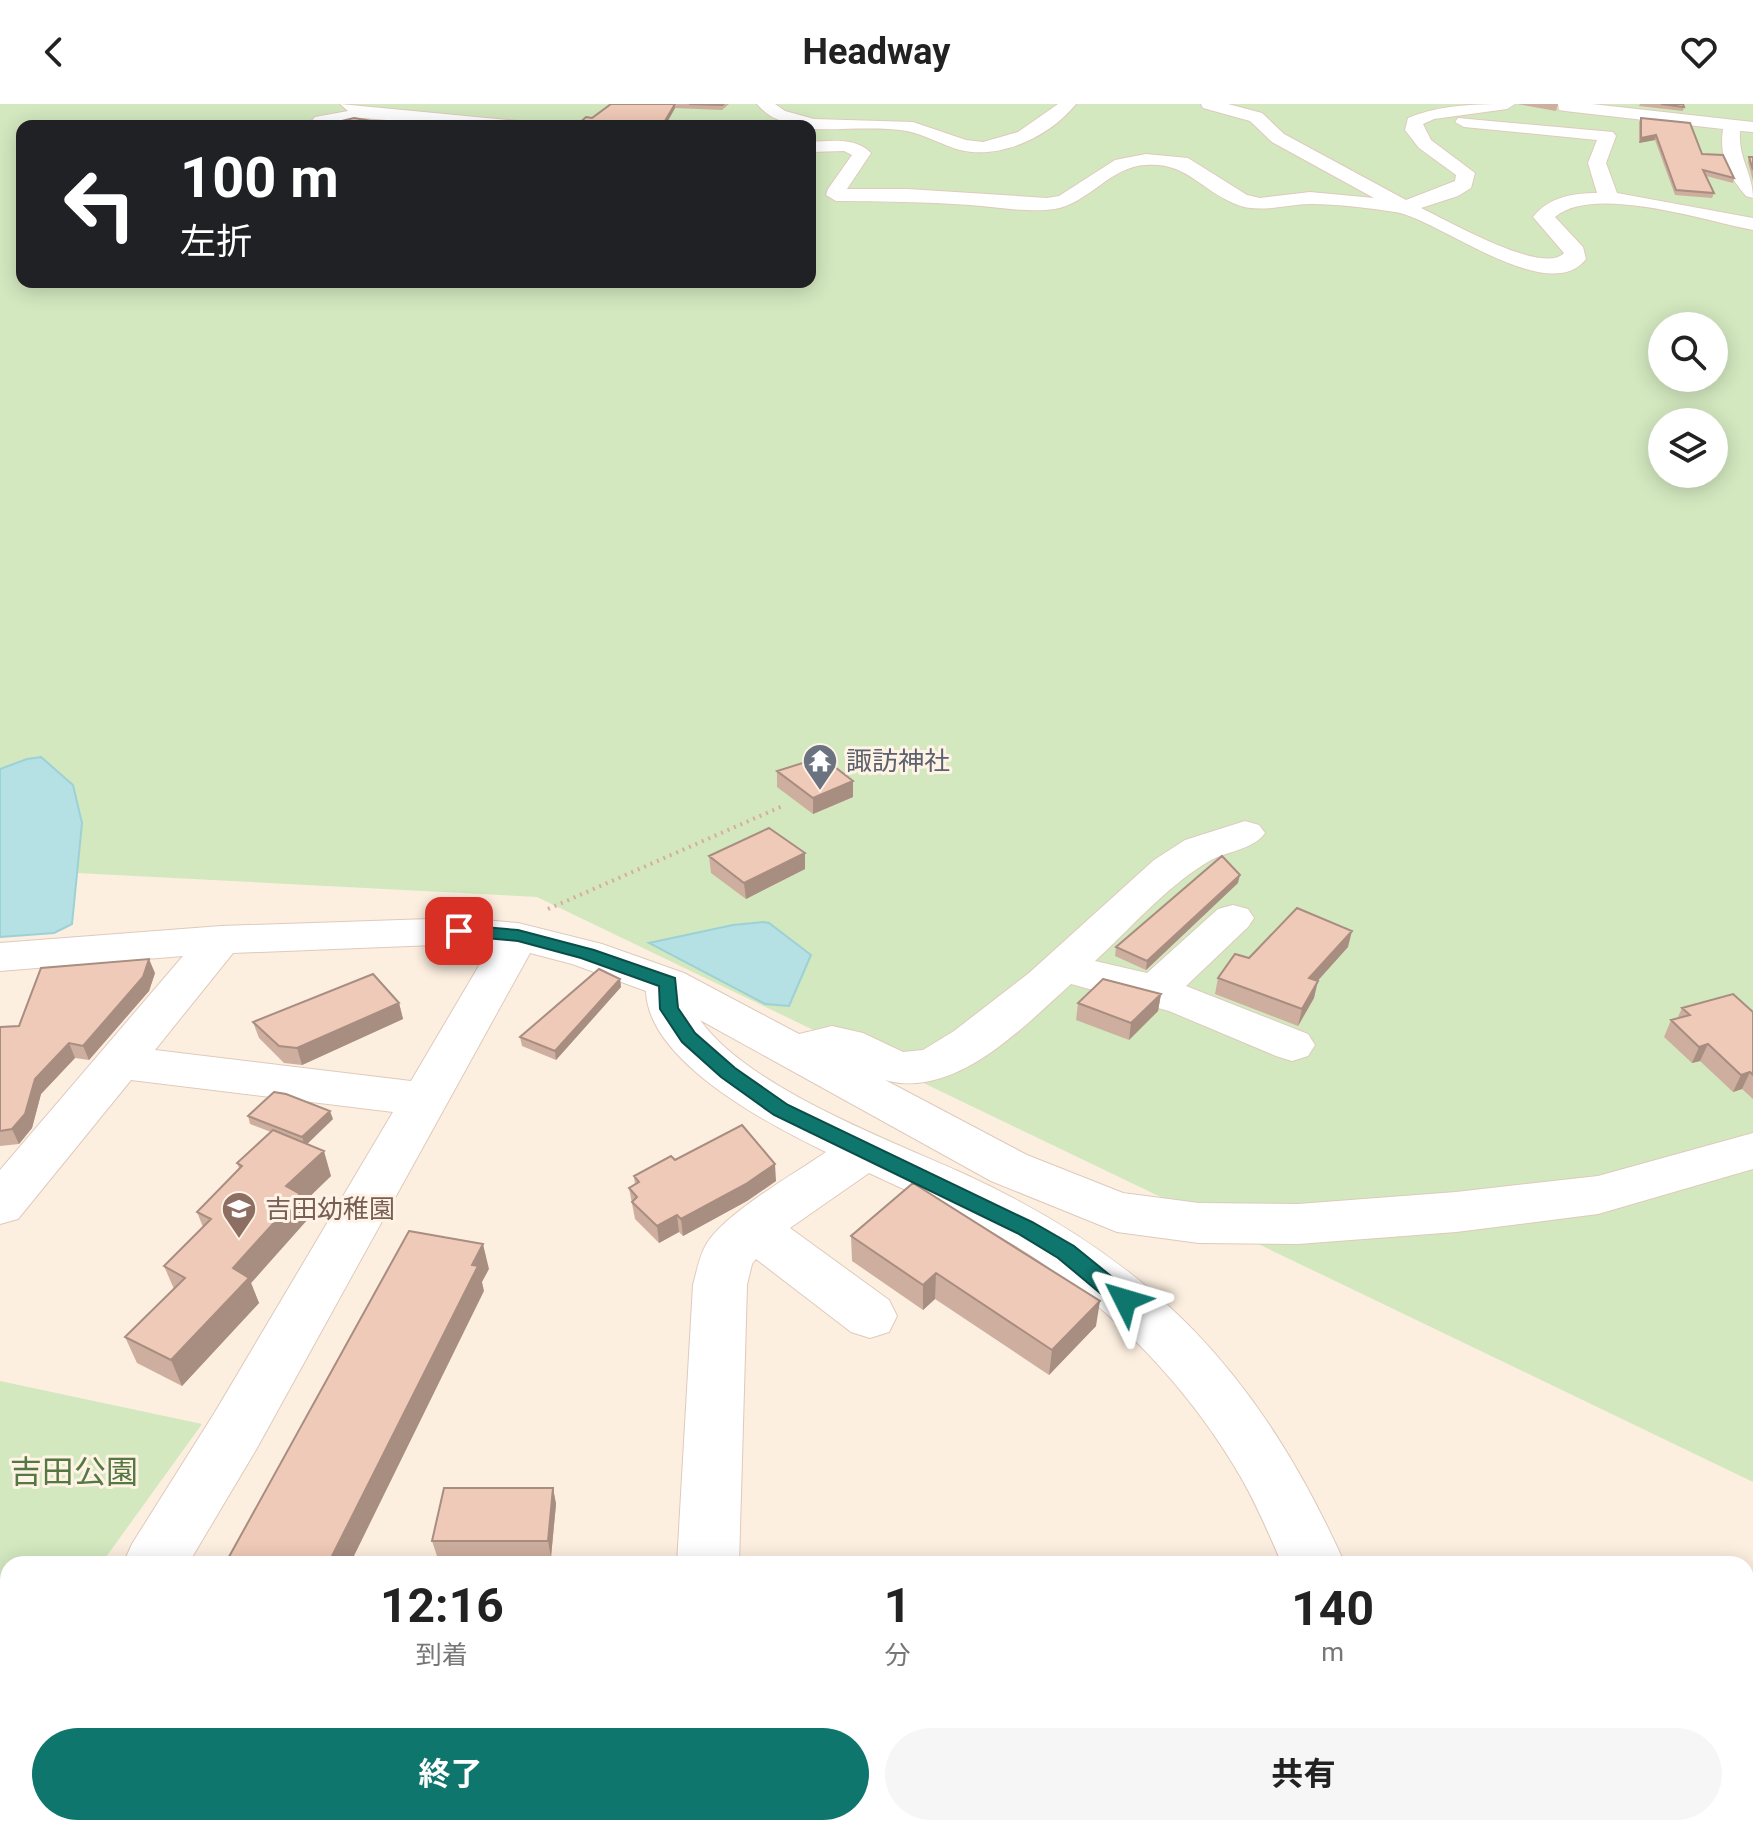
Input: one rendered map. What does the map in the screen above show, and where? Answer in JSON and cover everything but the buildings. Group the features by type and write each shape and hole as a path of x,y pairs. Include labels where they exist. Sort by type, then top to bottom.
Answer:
{"street":[{"path":"765,104 787,120"},
{"path":"816,124 870,122 911,126 949,142 974,148 1008,143 1038,127 1068,104"},
{"path":"1209,104 1262,120 1281,116"},
{"path":"816,147 847,146 862,153 860,161 837,187 836,195 908,195 1047,204 1065,201 1122,164 1169,159 1192,166 1240,199 1260,204 1310,198 1404,207 1451,192 1464,184 1466,173 1425,144 1414,130 1414,122 1430,114 1507,104"},
{"path":"1543,104 1753,127"},
{"path":"324,120 355,108 464,120"},
{"path":"1422,118 1607,136 1597,163 1608,196"},
{"path":"1262,120 1278,138 1404,207 1494,251 1540,266 1572,262 1575,252 1543,217 1564,202 1608,196 1753,224"},
{"path":"1732,125 1729,152 1742,181 1753,192"},
{"path":"797,1054 821,1042 832,1041 846,1043 902,1068 916,1070 938,1064 996,1024 1187,855 1245,833"},
{"path":"1154,991 1233,918"},
{"path":"0,957 221,940 459,931 509,935 587,954 668,983 1009,1168 1117,1212 1199,1223 1298,1224 1456,1212 1598,1195 1753,1151"},
{"path":"159,1556 236,1430 424,1099 509,935"},
{"path":"0,1205 221,940"},
{"path":"1060,967 1154,991 1292,1045"},
{"path":"668,983 669,1009 689,1038 728,1073 781,1110 1024,1227 1066,1252 1160,1330 1196,1366 1257,1452 1310,1556"},
{"path":"119,1062 424,1099"},
{"path":"708,1556 720,1285 727,1255 768,1217 866,1150"},
{"path":"755,1230 870,1316"}],"path":[{"path":"509,935 505,928 785,805"}],"green space":[{"path":"0,104 1753,104 1753,1482 537,897 0,869"},
{"name":"吉田公園","path":"0,1381 202,1424 107,1556 0,1556"}],"water":[{"path":"41,757 73,785 82,823 72,924 54,933 0,937 0,769"},
{"path":"769,923 811,955 789,1006 765,1004 649,943 733,925"}],"place":[{"name":"諏訪神社","path":"820,792"},
{"name":"吉田幼稚園","path":"239,1240"}],"route":[{"path":"459,931 518,936 587,954 668,983 669,1009 689,1038 728,1073 781,1110 1024,1227 1066,1252 1125,1300"}]}
